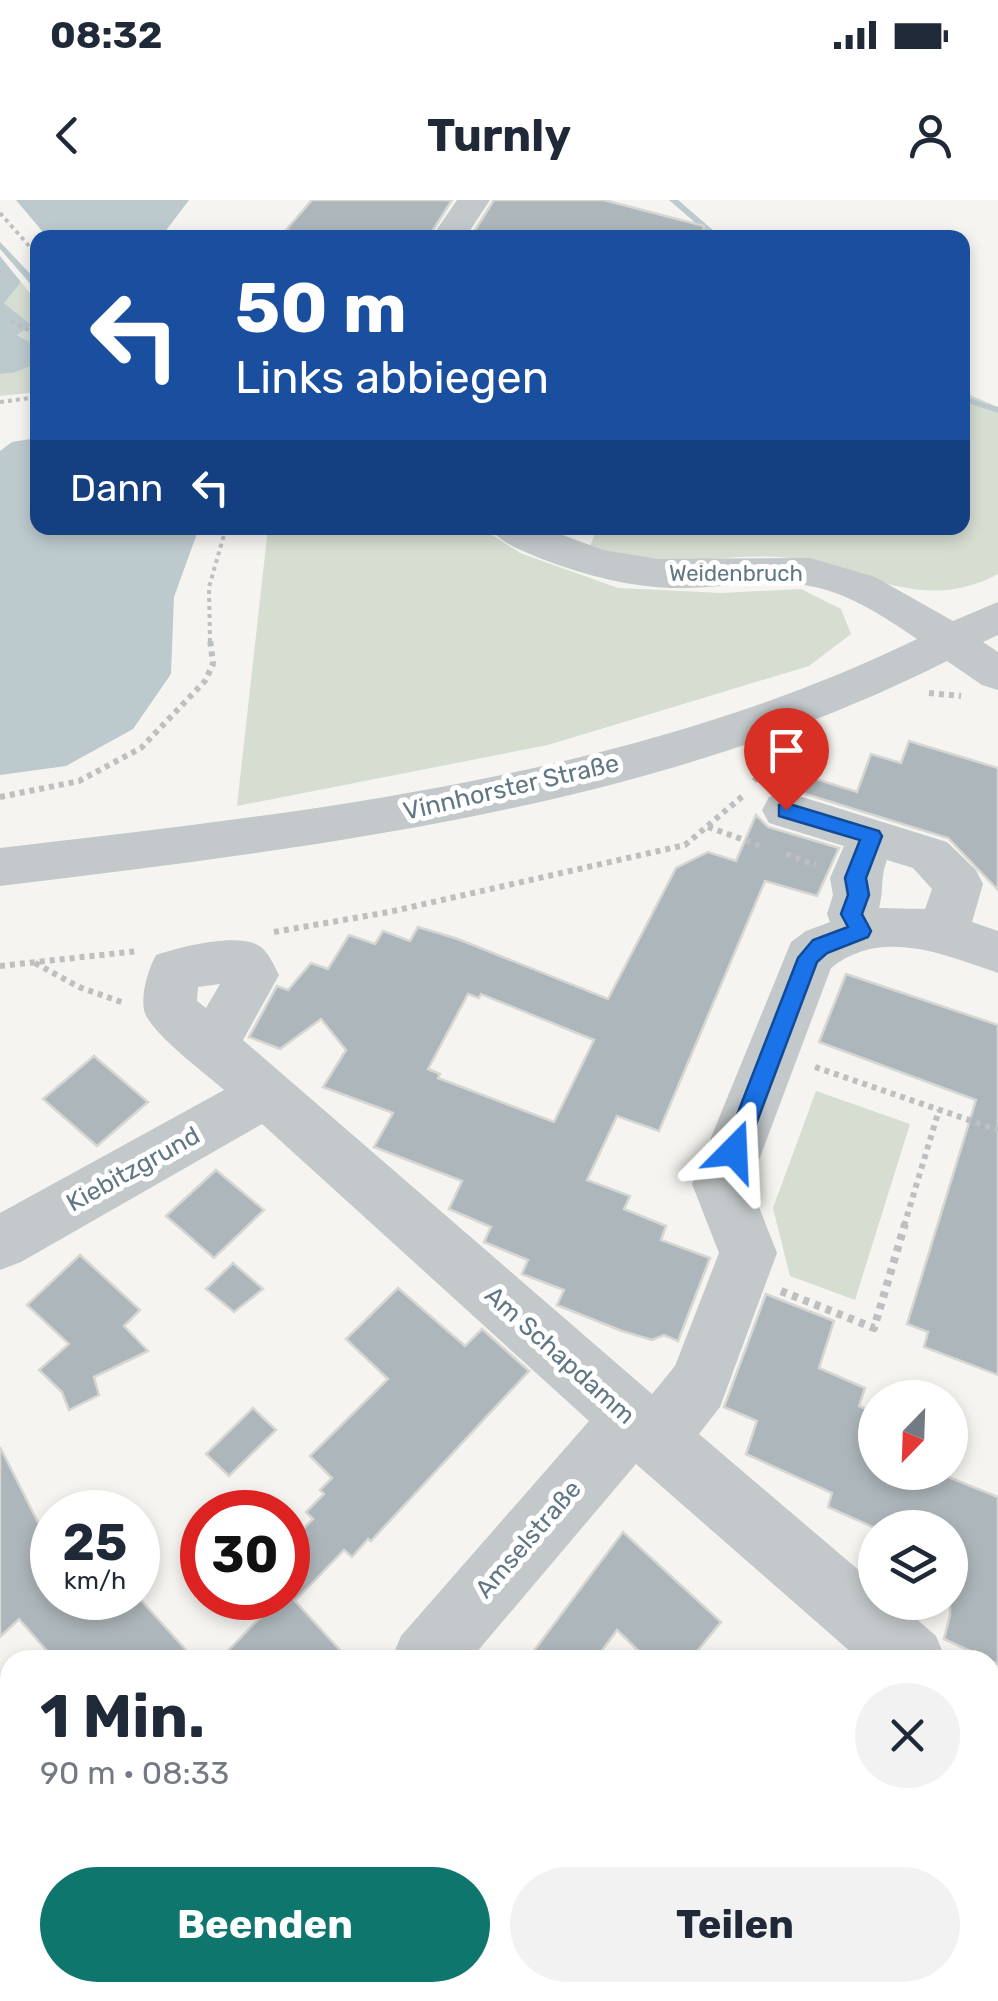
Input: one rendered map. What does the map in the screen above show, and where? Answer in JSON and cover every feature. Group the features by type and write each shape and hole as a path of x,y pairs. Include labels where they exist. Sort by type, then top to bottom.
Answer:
{"street":[{"path":"453,230 474,200"},
{"name":"Weidenbruch","path":"527,535 562,552 617,568 674,574 811,572 846,582 882,599 998,674"},
{"name":"Vinnhorster Straße","path":"0,867 227,841 528,786 758,721 893,670 998,617"},
{"path":"786,810 930,855 958,884 942,934"},
{"path":"860,931 852,914 858,895 856,878 872,836"},
{"path":"740,1274 748,1252 721,1184 808,958 820,946 897,923 998,952"},
{"name":"Am Schapdamm","path":"213,1044 644,1429 900,1650"},
{"name":"Kiebitzgrund","path":"0,1244 266,1094"},
{"name":"Amselstraße","path":"434,1650 644,1429 698,1386 740,1274"}],"path":[{"path":"0,212 30,247"},
{"path":"11,321 30,332"},
{"path":"0,402 30,399"},
{"path":"0,797 63,789 121,764 158,736 193,697 213,664 208,600 212,560 223,535"},
{"path":"266,933 389,912 685,845 739,800 774,757 791,748"},
{"path":"0,966 139,951"},
{"path":"34,962 80,987"},
{"path":"772,1052 998,1130"},
{"path":"740,1274 874,1328 939,1110"}],"shaded area":[{"path":"16,200 189,200 166,230 41,230"},
{"path":"0,256 21,282 4,303 30,324 17,335 30,342 30,366 0,374"},
{"path":"21,282 30,293 30,325 3,302"},
{"path":"30,325 30,343 16,334"},
{"path":"30,364 30,393 0,396 0,374 13,373"},
{"path":"970,395 998,407 998,574 970,585 918,590 789,558 649,562 589,549 594,535 970,535"},
{"path":"30,439 30,535 196,535 174,597 171,674 133,729 66,766 0,775 0,451 12,442"},
{"path":"267,535 492,535 520,553 618,588 722,593 801,589 841,609 851,634 809,666 548,745 237,806"},
{"path":"816,1091 910,1124 855,1300 790,1276 773,1208"}],"building":[{"path":"312,200 452,200 433,230 286,230"},
{"path":"494,200 604,200 704,226 703,230 475,230"},
{"path":"909,741 998,768 998,890 948,838 786,788 794,772 857,792 871,754 901,763"},
{"path":"756,815 768,827 839,848 817,896 765,881 659,1131 617,1116 587,1180 630,1196 624,1209 666,1226 661,1240 710,1258 678,1341 664,1335 652,1340 557,1305 564,1290 522,1274 528,1260 484,1242 491,1227 449,1209 462,1181 374,1147 393,1113 323,1087 346,1050 321,1019 280,1049 249,1037 277,986 288,990 311,963 328,969 349,935 375,944 383,931 410,941 418,927 608,999 676,868 708,852 736,861","holes":["468,994 479,998 481,994 594,1040 554,1122 438,1078 440,1074 428,1069"]},
{"path":"846,974 998,1025 998,1375 924,1347 928,1332 907,1324 976,1100 819,1042"},
{"path":"94,1056 148,1102 97,1146 43,1099"},
{"path":"216,1170 264,1210 214,1258 166,1216"},
{"path":"80,1255 140,1310 124,1326 148,1351 94,1377 99,1395 69,1410 62,1392 39,1370 69,1344 27,1305"},
{"path":"233,1263 263,1289 234,1312 206,1289"},
{"path":"398,1288 465,1346 482,1329 529,1371 371,1541 368,1539 352,1557 344,1550 310,1585 310,1508 324,1494 320,1490 332,1478 310,1456 388,1379 346,1339"},
{"path":"766,1294 834,1321 819,1368 858,1385 858,1490 968,1490 968,1485 998,1497 998,1650 968,1650 944,1639 949,1620 968,1620 968,1510 858,1510 858,1520 828,1507 832,1493 746,1454 757,1421 724,1407"},
{"path":"253,1408 276,1430 229,1476 206,1454"},
{"path":"0,1447 30,1506 30,1620 159,1620 186,1650 46,1650 19,1619 0,1637"},
{"path":"623,1532 721,1622 698,1650 638,1650 617,1630 602,1650 534,1650"},
{"path":"310,1617 340,1650 229,1650 258,1620"}],"waterway":[{"path":"673,200 709,230"},
{"path":"0,244 30,278"},
{"path":"970,401 998,410"}],"route":[{"path":"734,1151 808,958 820,946 860,931 852,914 858,895 856,878 872,836 786,810"}]}
